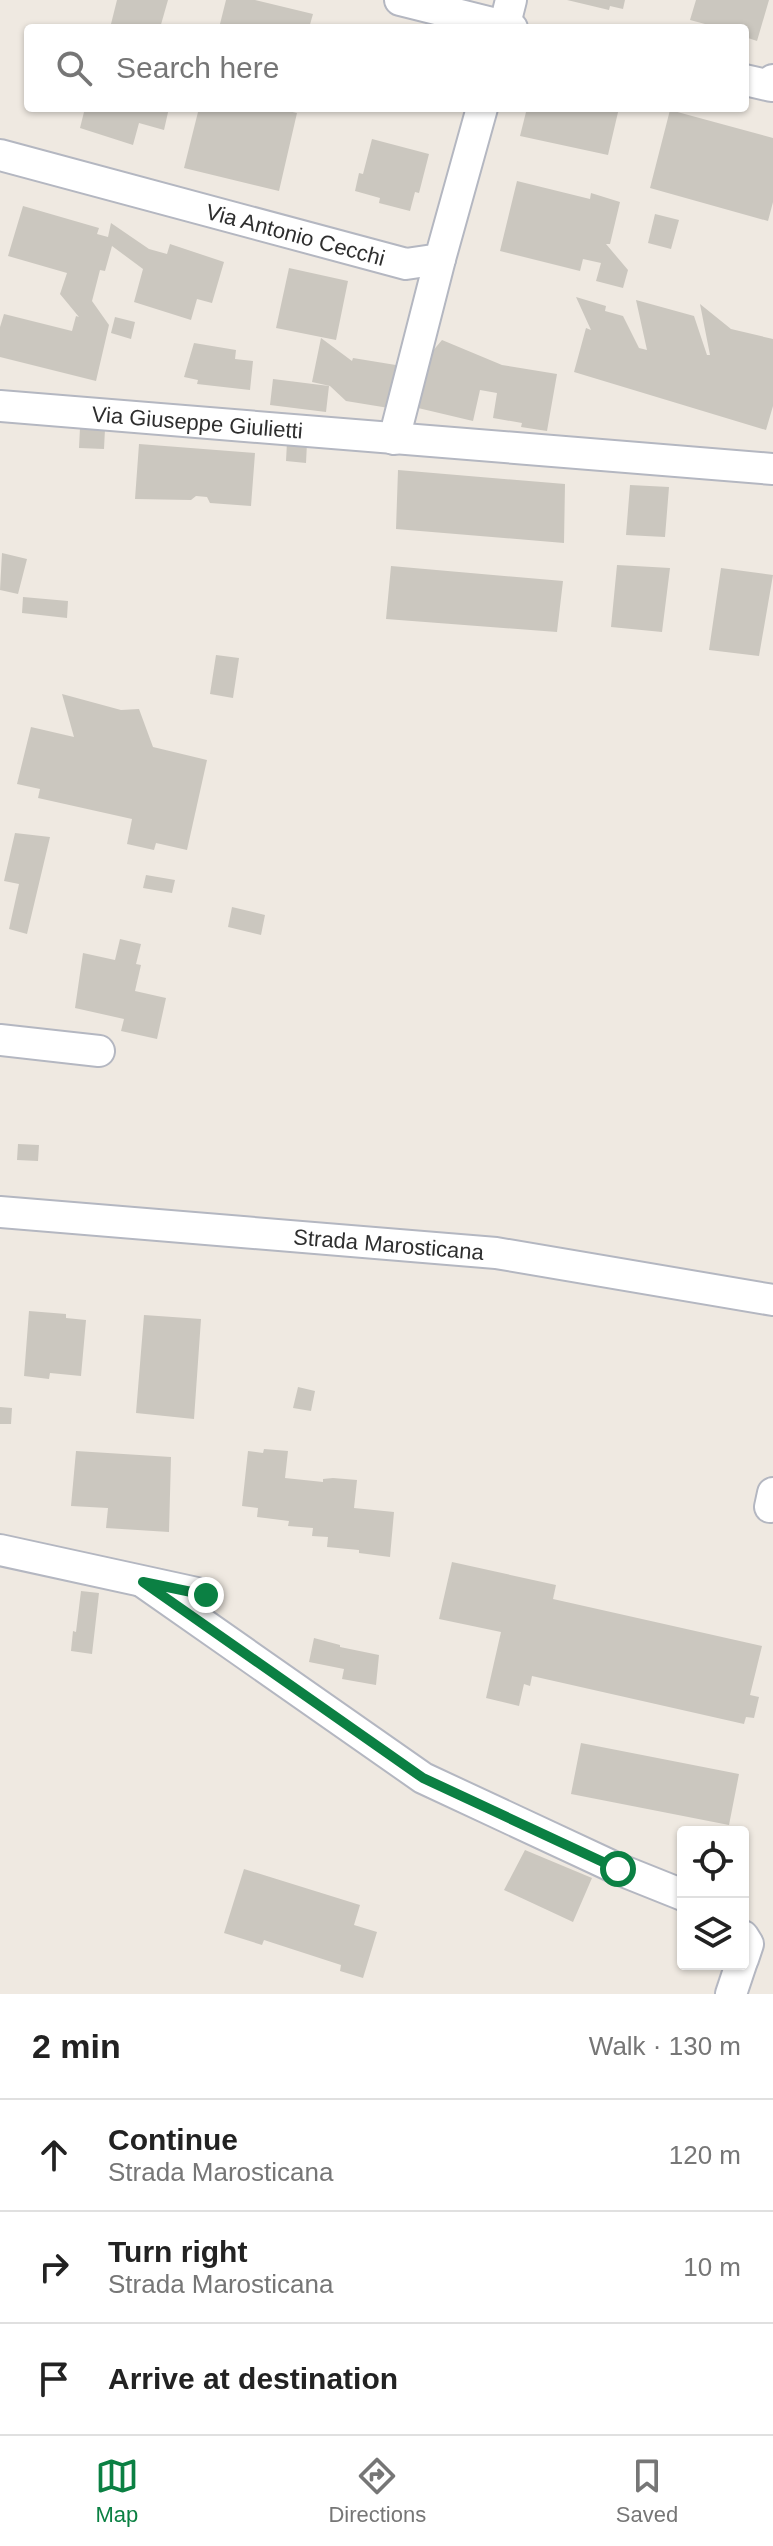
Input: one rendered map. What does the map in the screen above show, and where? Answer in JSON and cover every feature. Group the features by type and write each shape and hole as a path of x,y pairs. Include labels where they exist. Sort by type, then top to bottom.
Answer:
{"street":[{"path":"400,0 508,21"},
{"path":"749,81 771,86 773,80"},
{"path":"394,439 481,112"},
{"name":"Via Antonio Cecchi","path":"0,155 406,264 440,259"},
{"name":"Via Giuseppe Giulietti","path":"0,406 773,469"},
{"path":"0,1040 99,1051"},
{"name":"Strada Marosticana","path":"0,1212 496,1253 773,1300"},
{"path":"0,1550 206,1595"},
{"path":"143,1582 295,1674 423,1778 618,1869 677,1893"},
{"path":"731,1994 739,1970"}],"building":[{"path":"117,0 168,0 161,24 111,24"},
{"path":"226,0 255,0 313,14 310,24 220,24"},
{"path":"567,0 625,0 623,9 610,6 609,10"},
{"path":"696,0 769,0 757,41 749,38 749,24 705,24 690,20"},
{"path":"84,112 168,112 164,130 139,123 133,145 80,128"},
{"path":"198,112 297,113 279,191 184,168"},
{"path":"526,112 618,112 608,155 520,136"},
{"path":"669,112 773,138 773,202 768,221 650,188"},
{"path":"372,139 429,154 419,193 415,192 410,211 379,203 380,198 355,191"},
{"path":"517,181 590,199 591,193 620,202 610,244 606,244 628,270 623,288 596,281 601,263 583,259 580,271 500,251"},
{"path":"23,206 99,228 97,234 108,237 111,223 149,249 167,254 170,244 224,262 212,303 197,299 191,320 134,302 143,269 112,246 105,271 100,270 92,301 109,325 96,381 0,357 0,327 4,314 72,331 76,316 79,317 60,294 67,273 8,256"},
{"path":"655,214 679,220 671,249 648,243"},
{"path":"289,268 348,281 336,340 276,328"},
{"path":"576,297 606,306 605,311 623,316 639,348 647,350 636,300 694,316 707,355 710,355 700,304 731,329 773,339 773,406 766,430 574,372 586,328 591,330"},
{"path":"115,317 135,322 131,339 111,333"},
{"path":"321,338 352,361 353,358 408,367 401,410 346,401 330,386 312,382"},
{"path":"442,340 502,365 557,374 547,431 493,418 497,393 480,390 473,421 418,408 431,353"},
{"path":"194,343 236,350 235,359 253,361 250,390 197,384 198,380 184,377"},
{"path":"273,379 329,386 326,412 270,405"},
{"path":"80,428 105,429 104,449 79,448"},
{"path":"287,442 307,443 306,463 286,461"},
{"path":"139,444 255,453 251,506 210,503 207,497 196,496 191,500 135,499"},
{"path":"398,470 565,484 564,543 396,529"},
{"path":"630,485 669,487 665,537 626,535"},
{"path":"2,553 27,559 18,594 0,590"},
{"path":"617,565 670,568 662,632 611,627"},
{"path":"391,566 563,581 557,632 386,619"},
{"path":"721,568 773,575 759,656 709,650"},
{"path":"23,597 68,601 67,618 22,613"},
{"path":"216,655 239,658 233,698 210,694"},
{"path":"62,694 121,710 139,709 153,747 207,760 187,850 156,843 154,850 127,844 132,819 38,798 40,789 17,784 31,727 74,737"},
{"path":"15,833 50,837 27,934 9,929 19,884 4,881"},
{"path":"146,875 175,880 172,893 143,888"},
{"path":"232,907 265,915 261,935 228,927"},
{"path":"120,939 141,944 136,964 141,965 135,991 166,998 157,1039 121,1031 124,1019 75,1008 83,953 115,960"},
{"path":"18,1144 39,1145 38,1161 17,1160"},
{"path":"29,1311 66,1314 66,1318 86,1320 81,1376 50,1373 49,1379 24,1376"},
{"path":"144,1315 201,1319 194,1419 136,1413"},
{"path":"298,1387 315,1391 311,1411 293,1408"},
{"path":"0,1407 12,1408 11,1424 0,1424"},
{"path":"264,1449 288,1451 285,1478 323,1482 323,1479 333,1478 357,1480 354,1508 394,1512 390,1557 327,1547 328,1537 312,1536 313,1528 288,1526 289,1521 257,1517 258,1508 242,1506 248,1451 263,1453"},
{"path":"76,1451 171,1457 169,1532 106,1528 108,1508 71,1506"},
{"path":"452,1562 556,1585 553,1599 762,1646 750,1695 759,1697 754,1718 746,1717 744,1724 532,1676 530,1686 524,1684 519,1706 486,1698 501,1632 439,1619"},
{"path":"81,1591 99,1593 92,1654 71,1651"},
{"path":"314,1638 379,1655 376,1685 342,1679 344,1669 309,1662"},
{"path":"581,1743 739,1774 729,1825 571,1794"},
{"path":"525,1850 592,1878 573,1922 504,1890"},
{"path":"244,1869 360,1905 354,1925 377,1932 363,1978 340,1971 341,1965 264,1940 262,1945 224,1933"}],"route":[{"path":"206,1595 143,1582 423,1778 618,1869"}]}
